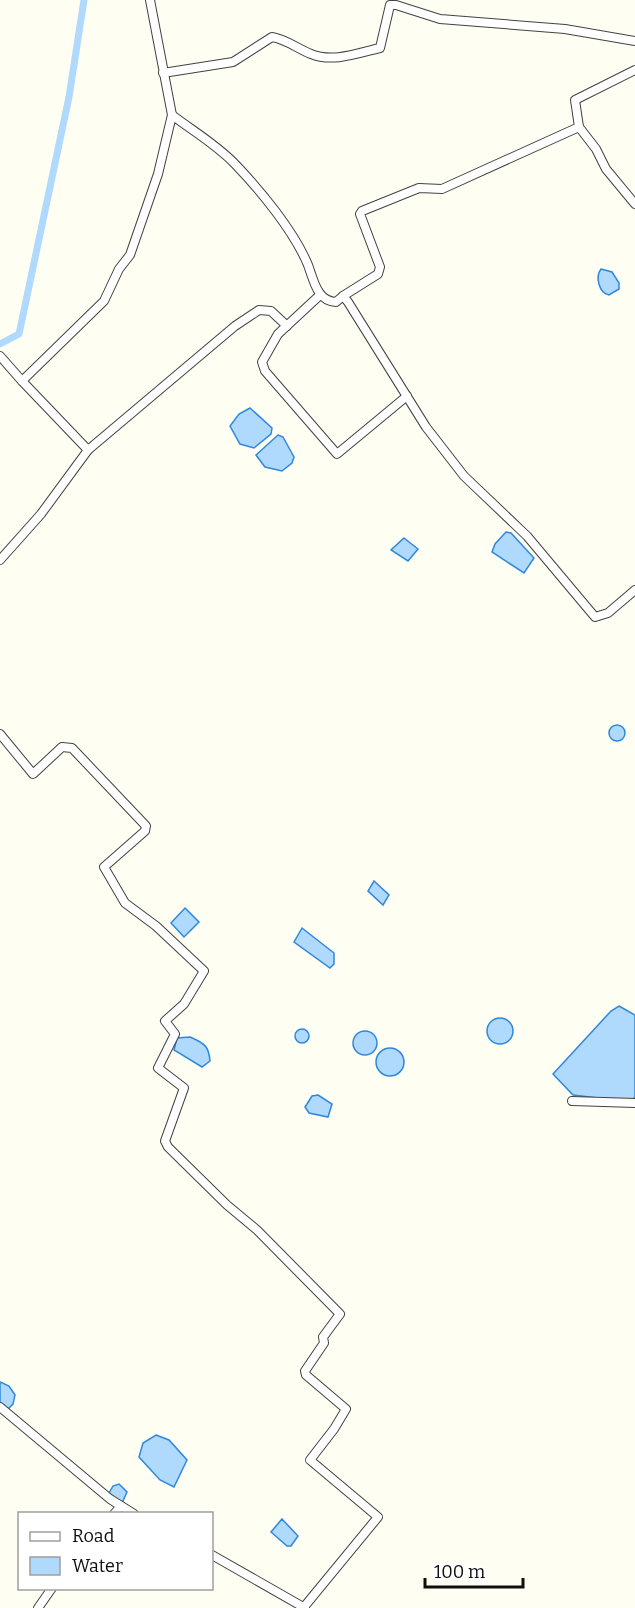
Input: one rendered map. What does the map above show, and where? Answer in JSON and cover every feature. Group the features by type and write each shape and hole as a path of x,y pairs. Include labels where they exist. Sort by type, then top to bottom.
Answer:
{"street":[{"path":"22,381 104,301 119,269 130,255 158,174 172,115 150,0"},
{"path":"163,73 233,62 272,37 280,38 314,55 327,58 380,48 390,5 440,19 565,28 635,41"},
{"path":"635,70 575,100 579,127 596,149 606,169 635,204"},
{"path":"172,115 234,162 301,248 320,296 327,301 336,302 378,274 380,267 360,214 362,211 419,188 442,189 579,127"},
{"path":"320,296 279,334 262,362 265,371 337,454 407,396"},
{"path":"343,296 426,427 464,476 527,536 596,617 609,613 635,590"},
{"path":"0,560 41,514 88,450 235,326 259,310 271,311 287,326"},
{"path":"0,356 88,450"},
{"path":"0,734 33,774 62,747 72,748 146,826 145,831 104,867 124,903 156,926 204,971 184,1004 165,1021 175,1034 158,1068 184,1088 165,1141 168,1147 227,1205 257,1230 340,1314 323,1337 324,1343 305,1371 306,1375 346,1409 334,1430 310,1460 378,1517 305,1608 213,1556"},
{"path":"572,1101 635,1103"},
{"path":"0,1407 131,1512"},
{"path":"116,1512 121,1506"},
{"path":"38,1608 51,1590"}],"water":[{"path":"601,269 612,272 619,283 619,289 609,295 599,284 598,276"},
{"path":"250,408 272,428 271,434 254,448 240,444 230,426 239,414"},
{"path":"278,435 283,437 294,457 292,463 282,471 265,467 256,455"},
{"path":"506,532 511,533 534,558 524,573 492,552 495,544"},
{"path":"404,538 418,549 408,561 391,550"},
{"path":"617,725 625,733 617,741 609,733"},
{"path":"374,881 389,895 383,905 368,891"},
{"path":"185,908 199,922 184,937 171,923"},
{"path":"302,928 334,953 334,964 330,968 294,942"},
{"path":"619,1006 635,1015 635,1097 631,1102 573,1095 553,1074 611,1011"},
{"path":"500,1018 509,1022 513,1031 509,1040 500,1044 491,1040 487,1031 491,1022"},
{"path":"302,1029 307,1031 309,1036 307,1041 302,1043 297,1041 295,1036 297,1031"},
{"path":"365,1031 374,1034 377,1043 374,1052 365,1055 356,1052 353,1043 356,1034"},
{"path":"190,1037 207,1048 210,1061 202,1067 174,1050 177,1038"},
{"path":"390,1048 400,1052 404,1062 400,1072 390,1076 380,1072 376,1062 380,1052"},
{"path":"318,1095 332,1104 328,1117 309,1113 305,1107 312,1096"},
{"path":"0,1382 9,1386 15,1395 13,1404 8,1409 0,1402"},
{"path":"156,1435 169,1440 187,1460 174,1487 160,1480 139,1457 143,1443"},
{"path":"119,1484 127,1492 122,1503 109,1493 113,1486"},
{"path":"282,1519 298,1536 291,1546 287,1546 271,1532"}],"waterway":[{"path":"0,344 19,334 69,97 84,0"}]}
